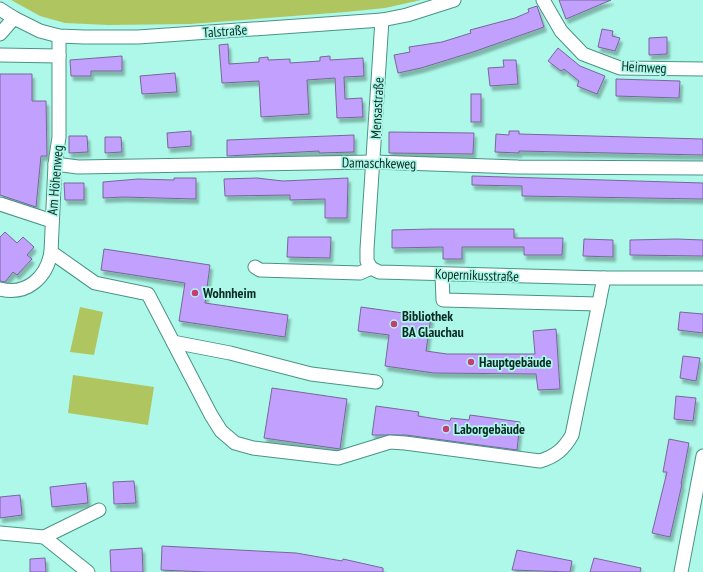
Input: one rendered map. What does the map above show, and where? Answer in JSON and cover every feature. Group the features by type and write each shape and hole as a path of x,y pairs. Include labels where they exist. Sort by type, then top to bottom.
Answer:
{"street":[{"name":"Talstraße","path":"0,9 40,31 59,36 138,37 382,20 454,0"},
{"name":"Heimweg","path":"543,0 561,31 584,54 620,68 703,69"},
{"path":"0,34 14,18"},
{"name":"Mensastraße","path":"371,268 367,261 367,249 374,162 382,20"},
{"name":"Am Höhenweg","path":"0,289 9,291 27,287 39,279 49,266 55,164 59,137 59,36"},
{"path":"0,55 60,56"},
{"name":"Damaschkeweg","path":"55,164 78,167 374,162 518,167 703,168"},
{"path":"0,204 52,221"},
{"path":"51,252 95,283 148,294 211,415 221,431 235,443 253,448 338,458 390,442 540,461 551,458 564,448 572,435 604,278"},
{"name":"Kopernikusstraße","path":"255,267 260,270 360,273 371,268 378,272 442,274 604,278 703,278"},
{"path":"442,274 443,300 599,304"},
{"path":"173,342 230,353 311,374 376,382"},
{"path":"681,572 699,503 703,456"},
{"path":"0,533 44,537 99,510"},
{"path":"44,537 88,572"}],"green space":[{"path":"11,0 421,0 385,8 346,12 190,24 108,25 65,23 40,16"},
{"path":"80,307 103,312 94,355 70,352"},
{"path":"73,375 154,387 148,425 68,413"}],"building":[{"path":"559,0 611,0 566,19"},
{"path":"537,6 544,27 473,52 421,68 398,73 394,55 410,52 409,47 442,42 471,33 470,30 515,18 529,12 528,9"},
{"path":"602,29 613,31 612,36 620,38 615,51 598,47"},
{"path":"667,37 667,54 649,55 649,38"},
{"path":"228,44 229,64 259,62 259,58 268,57 268,60 290,59 290,63 320,61 320,57 330,56 330,60 363,58 364,76 344,77 345,99 362,98 363,117 337,118 335,78 307,80 309,114 261,117 259,81 222,83 219,45"},
{"path":"558,48 580,66 605,76 597,94 577,86 579,81 564,69 561,71 548,61"},
{"path":"122,56 122,71 91,71 91,76 71,76 70,60"},
{"path":"503,60 516,60 518,84 490,86 488,68 504,67"},
{"path":"175,73 177,92 142,94 140,76"},
{"path":"0,74 32,74 32,101 46,101 47,156 41,156 36,207 0,195"},
{"path":"616,79 680,81 679,98 616,96"},
{"path":"471,94 481,94 481,122 471,122"},
{"path":"191,131 191,146 168,148 167,133"},
{"path":"509,131 519,131 519,134 703,139 703,155 519,151 519,153 495,152 496,134 509,135"},
{"path":"389,132 474,133 473,154 389,153"},
{"path":"354,135 354,152 319,153 319,151 227,156 227,140"},
{"path":"69,136 87,136 88,152 69,153"},
{"path":"105,137 121,137 122,152 105,153"},
{"path":"472,176 703,183 703,199 522,196 522,186 472,185"},
{"path":"174,178 196,178 196,199 124,197 103,198 103,182 138,179 174,180"},
{"path":"257,178 283,181 348,178 347,218 325,218 325,199 290,200 290,195 225,196 224,179"},
{"path":"64,183 84,183 84,200 65,200"},
{"path":"514,229 514,238 563,238 562,255 524,255 524,247 462,247 462,259 443,259 443,247 392,248 392,230"},
{"path":"5,232 17,243 23,237 34,247 27,255 32,259 17,275 13,272 5,282 0,281 0,237"},
{"path":"288,237 331,237 330,258 287,257"},
{"path":"584,239 613,240 613,257 583,256"},
{"path":"630,240 703,240 703,256 630,255"},
{"name":"Wohnheim","path":"104,249 210,265 205,303 288,315 285,337 179,321 185,283 101,270"},
{"name":"Hauptgebäude","path":"361,307 431,317 426,351 447,354 535,354 533,331 556,329 560,389 538,390 536,374 434,373 385,366 389,335 358,331"},
{"path":"680,312 703,314 703,333 678,330"},
{"path":"683,356 700,358 696,381 680,378"},
{"path":"272,388 347,399 340,449 264,438"},
{"path":"676,396 696,398 693,421 674,419"},
{"name":"Laborgebäude","path":"376,406 419,412 418,416 450,421 451,418 469,420 470,415 520,422 517,450 406,435 372,435"},
{"path":"669,439 689,443 682,484 670,537 652,533 667,472 663,472"},
{"path":"134,481 136,503 114,504 113,482"},
{"path":"86,483 88,503 52,507 50,487"},
{"path":"20,495 22,515 0,518 0,497"},
{"path":"162,546 296,553 342,561 343,559 383,568 383,572 207,572 161,570"},
{"path":"142,548 143,572 111,572 110,550"},
{"path":"517,550 572,561 570,572 512,570"},
{"path":"45,558 46,572 30,572 30,559"},
{"path":"594,558 641,568 640,572 590,572"}],"place":[{"name":"Wohnheim","path":"195,293"},
{"name":"Bibliothek BA Glauchau","path":"394,324"},
{"name":"Hauptgebäude","path":"471,362"},
{"name":"Laborgebäude","path":"446,429"}]}
